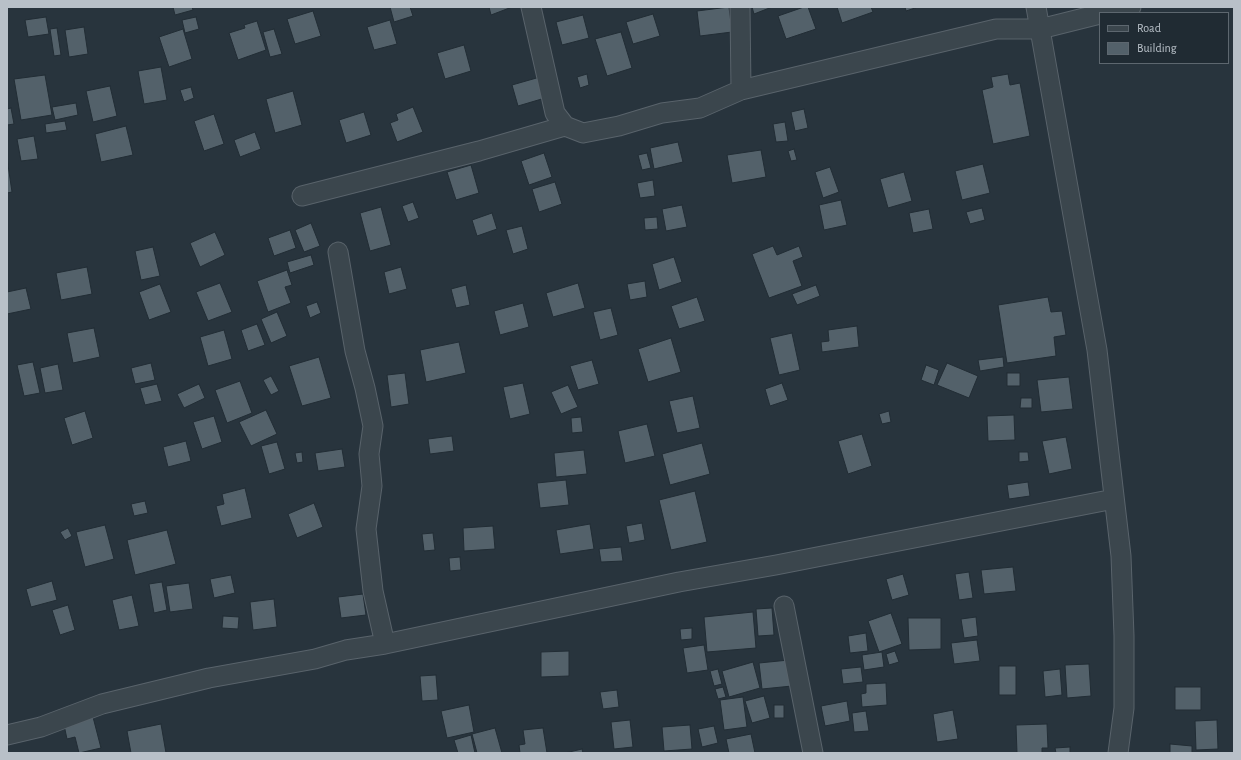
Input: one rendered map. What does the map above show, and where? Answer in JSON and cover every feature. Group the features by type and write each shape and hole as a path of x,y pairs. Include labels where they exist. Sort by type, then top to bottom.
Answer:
{"street":[{"path":"531,7 555,112 565,126 583,133 619,126 662,113 700,108 741,90 996,29 1040,29 1099,14"},
{"path":"740,7 741,90"},
{"path":"1036,7 1097,350 1121,556 1124,636 1124,708 1118,753"},
{"path":"1110,12 1131,7"},
{"path":"302,196 479,151 565,126"},
{"path":"338,252 355,351 366,388 373,426 369,454 372,486 366,529 373,591 385,644"},
{"path":"7,735 41,728 102,704 209,678 315,659 346,650 385,644 679,582 776,566 1114,499"},
{"path":"784,606 813,753"}],"building":[{"path":"173,7 192,7 193,10 175,15"},
{"path":"390,7 410,7 413,16 394,22"},
{"path":"489,7 512,7 491,15"},
{"path":"729,7 732,32 700,36 697,11"},
{"path":"752,7 772,7 754,14"},
{"path":"808,7 816,29 786,39 778,16"},
{"path":"837,7 871,7 873,12 842,23"},
{"path":"905,7 918,7 906,11"},
{"path":"313,11 321,36 295,44 287,19"},
{"path":"653,14 660,36 633,44 626,22"},
{"path":"583,15 589,38 562,45 556,22"},
{"path":"46,17 49,34 28,37 25,20"},
{"path":"196,17 199,29 185,33 182,20"},
{"path":"390,20 397,44 374,50 367,27"},
{"path":"257,21 266,50 238,60 229,33 245,28 244,25"},
{"path":"84,27 88,54 69,57 65,30"},
{"path":"57,28 61,55 54,56 50,29"},
{"path":"183,29 192,59 169,67 159,37"},
{"path":"274,29 282,54 270,57 263,32"},
{"path":"621,32 632,68 607,76 595,39"},
{"path":"464,45 471,71 445,79 437,53"},
{"path":"161,67 167,100 144,104 138,71"},
{"path":"587,74 589,85 580,88 577,77"},
{"path":"1008,74 1010,85 1020,83 1030,136 993,144 982,90 993,87 991,77"},
{"path":"45,75 52,115 21,120 14,79"},
{"path":"540,77 545,98 518,106 512,85"},
{"path":"110,86 117,116 93,122 86,91"},
{"path":"191,87 194,98 184,102 180,90"},
{"path":"293,91 302,125 275,133 266,99"},
{"path":"76,103 78,115 55,120 52,107"},
{"path":"413,107 423,132 397,142 390,123 398,120 396,114"},
{"path":"11,108 14,124 7,125 7,109"},
{"path":"804,109 808,128 795,131 791,112"},
{"path":"364,112 371,135 346,143 339,120"},
{"path":"214,114 224,144 204,151 194,121"},
{"path":"65,121 67,130 46,133 45,124"},
{"path":"785,122 788,141 776,142 773,124"},
{"path":"126,126 133,155 101,162 95,134"},
{"path":"255,132 261,149 240,157 234,140"},
{"path":"34,136 38,159 21,161 17,139"},
{"path":"678,142 683,162 654,169 650,148"},
{"path":"794,149 797,160 791,161 788,151"},
{"path":"761,150 766,177 732,183 727,155"},
{"path":"544,153 552,177 529,185 521,161"},
{"path":"647,153 651,168 642,170 638,155"},
{"path":"7,158 12,192 7,193"},
{"path":"983,164 990,193 962,200 955,171"},
{"path":"471,165 479,193 456,200 447,172"},
{"path":"830,167 839,192 823,198 815,172"},
{"path":"904,172 912,201 888,208 880,179"},
{"path":"653,180 655,196 640,198 637,183"},
{"path":"555,182 562,204 539,212 532,189"},
{"path":"841,200 847,225 824,230 819,205"},
{"path":"413,202 419,218 408,222 402,206"},
{"path":"682,205 687,227 666,231 662,209"},
{"path":"381,207 391,245 370,251 360,213"},
{"path":"982,208 985,220 970,224 966,212"},
{"path":"929,209 933,229 913,233 909,213"},
{"path":"492,213 497,229 477,236 472,220"},
{"path":"657,217 658,229 645,230 644,218"},
{"path":"311,223 320,246 304,252 295,230"},
{"path":"522,226 528,249 513,254 506,230"},
{"path":"290,230 296,248 274,256 268,238"},
{"path":"215,232 225,255 200,267 190,243"},
{"path":"773,246 777,255 799,246 803,257 793,261 802,286 769,298 752,254"},
{"path":"153,247 160,276 141,280 135,251"},
{"path":"311,255 314,265 290,273 287,262"},
{"path":"674,257 682,282 659,290 652,264"},
{"path":"87,267 92,294 61,300 56,273"},
{"path":"401,267 407,289 389,294 384,272"},
{"path":"287,270 292,285 285,287 291,303 268,312 257,281"},
{"path":"645,281 647,297 630,300 627,284"},
{"path":"220,283 232,312 208,321 196,292"},
{"path":"578,283 585,308 553,317 546,293"},
{"path":"160,284 171,312 149,320 139,292"},
{"path":"466,285 470,305 456,308 451,289"},
{"path":"816,285 820,296 797,305 792,294"},
{"path":"26,288 31,309 7,314 7,292"},
{"path":"697,297 705,321 679,329 671,306"},
{"path":"1048,297 1051,312 1062,311 1066,335 1054,337 1056,356 1007,363 998,305"},
{"path":"317,302 321,313 310,318 306,306"},
{"path":"523,303 529,327 500,335 494,311"},
{"path":"611,308 618,335 600,340 593,312"},
{"path":"277,312 287,336 271,343 261,319"},
{"path":"257,324 265,345 248,351 241,330"},
{"path":"857,326 859,347 822,352 821,342 829,341 828,330"},
{"path":"94,328 100,357 73,363 67,333"},
{"path":"224,330 232,359 208,366 200,337"},
{"path":"792,333 800,370 779,375 770,338"},
{"path":"671,338 681,372 648,382 638,349"},
{"path":"459,342 466,373 426,382 420,350"},
{"path":"319,357 331,398 302,406 289,366"},
{"path":"1003,357 1004,367 980,371 978,360"},
{"path":"592,360 599,384 578,390 570,366"},
{"path":"33,362 40,393 24,396 17,365"},
{"path":"151,363 155,380 135,384 131,368"},
{"path":"947,363 978,376 969,398 937,385"},
{"path":"58,364 63,390 45,393 40,368"},
{"path":"926,365 939,370 934,385 921,380"},
{"path":"405,373 409,404 391,407 387,375"},
{"path":"1007,373 1020,373 1020,386 1007,386"},
{"path":"271,376 279,391 271,395 263,380"},
{"path":"1069,377 1073,409 1041,412 1037,380"},
{"path":"240,381 252,413 227,423 215,390"},
{"path":"523,383 530,414 510,419 503,387"},
{"path":"782,383 788,400 770,406 765,389"},
{"path":"157,384 162,401 145,405 140,388"},
{"path":"199,384 205,398 184,408 177,394"},
{"path":"568,385 578,407 561,414 551,392"},
{"path":"693,396 700,428 677,433 669,401"},
{"path":"1021,398 1032,398 1032,408 1020,408"},
{"path":"266,410 277,434 251,446 239,422"},
{"path":"85,411 93,438 72,445 64,418"},
{"path":"889,411 891,422 882,424 879,414"},
{"path":"1014,415 1015,440 988,441 987,416"},
{"path":"214,416 222,442 202,449 193,422"},
{"path":"581,417 583,432 572,433 571,418"},
{"path":"647,424 655,456 625,463 618,431"},
{"path":"862,434 872,466 848,474 838,441"},
{"path":"452,436 454,451 430,454 428,439"},
{"path":"1066,437 1072,469 1049,474 1042,441"},
{"path":"186,441 191,461 168,467 163,447"},
{"path":"277,442 285,469 269,474 261,446"},
{"path":"702,443 710,474 670,485 662,454"},
{"path":"342,449 345,467 318,471 315,453"},
{"path":"584,450 587,474 556,477 554,453"},
{"path":"302,452 303,462 297,463 295,453"},
{"path":"1019,452 1028,452 1029,461 1019,462"},
{"path":"566,480 569,505 540,508 537,483"},
{"path":"1028,482 1030,496 1009,499 1007,485"},
{"path":"245,488 252,518 221,526 216,506 224,504 222,494"},
{"path":"695,491 707,542 671,550 659,500"},
{"path":"145,501 148,513 134,516 131,504"},
{"path":"314,503 323,527 297,538 288,514"},
{"path":"642,523 645,540 629,543 626,526"},
{"path":"590,524 594,549 560,554 556,530"},
{"path":"105,525 114,559 85,567 76,532"},
{"path":"493,526 495,549 464,551 463,528"},
{"path":"68,528 72,536 65,540 60,532"},
{"path":"167,530 176,564 135,575 127,540"},
{"path":"433,533 435,550 424,551 422,534"},
{"path":"621,547 623,561 601,562 599,549"},
{"path":"460,557 461,570 450,571 449,558"},
{"path":"1013,567 1016,591 984,594 981,570"},
{"path":"969,572 973,598 959,600 955,574"},
{"path":"903,574 909,595 892,600 886,579"},
{"path":"231,575 235,593 214,598 210,579"},
{"path":"52,581 57,600 31,607 26,589"},
{"path":"162,582 167,610 154,613 149,584"},
{"path":"189,583 193,609 170,612 166,586"},
{"path":"363,594 366,615 341,618 338,597"},
{"path":"132,595 139,626 119,630 112,600"},
{"path":"274,599 277,627 253,630 250,602"},
{"path":"68,605 75,630 60,635 52,610"},
{"path":"772,608 774,635 758,636 756,609"},
{"path":"753,612 756,648 707,652 704,617"},
{"path":"891,613 902,644 879,652 868,621"},
{"path":"223,616 239,617 238,629 222,628"},
{"path":"976,617 978,636 964,638 961,619"},
{"path":"908,618 941,618 941,649 909,650"},
{"path":"692,628 692,639 681,640 680,629"},
{"path":"866,633 868,651 850,653 848,636"},
{"path":"977,640 980,661 954,664 951,643"},
{"path":"704,645 708,670 687,673 683,648"},
{"path":"569,651 569,676 541,677 541,652"},
{"path":"895,651 899,662 889,665 886,654"},
{"path":"882,652 884,667 864,670 862,655"},
{"path":"789,660 792,686 762,689 759,663"},
{"path":"753,662 760,688 729,697 722,671"},
{"path":"1089,664 1091,696 1067,698 1065,665"},
{"path":"999,666 1016,666 1016,695 999,695"},
{"path":"861,667 863,682 843,684 841,669"},
{"path":"718,669 722,684 714,686 710,671"},
{"path":"1060,669 1062,695 1045,697 1043,671"},
{"path":"436,675 438,700 422,701 420,676"},
{"path":"886,683 887,705 862,707 861,694 866,693 866,684"},
{"path":"723,687 726,697 718,699 715,689"},
{"path":"1175,687 1201,687 1201,710 1175,710"},
{"path":"617,690 619,707 603,709 600,692"},
{"path":"764,696 770,718 752,723 745,701"},
{"path":"743,697 747,727 724,730 720,700"},
{"path":"847,701 850,721 825,726 821,706"},
{"path":"469,705 474,732 447,738 441,711"},
{"path":"774,705 784,705 784,718 774,718"},
{"path":"953,710 958,739 937,742 933,714"},
{"path":"866,711 869,731 854,732 852,713"},
{"path":"93,717 101,748 79,753 75,737 67,739 64,725"},
{"path":"630,720 633,747 614,749 611,722"},
{"path":"1217,720 1218,749 1196,750 1195,721"},
{"path":"161,724 166,753 131,753 127,731"},
{"path":"1047,724 1048,748 1042,748 1042,753 1017,753 1016,725"},
{"path":"690,725 692,749 664,751 662,727"},
{"path":"714,726 718,743 702,747 698,729"},
{"path":"495,728 502,753 477,753 472,734"},
{"path":"543,728 547,753 520,753 519,745 525,744 523,730"},
{"path":"751,734 755,753 729,753 726,739"},
{"path":"471,735 475,753 458,753 454,740"},
{"path":"1170,744 1192,746 1192,753 1170,753"},
{"path":"1070,747 1070,753 1056,753 1055,748"},
{"path":"582,749 583,753 565,753"}]}
